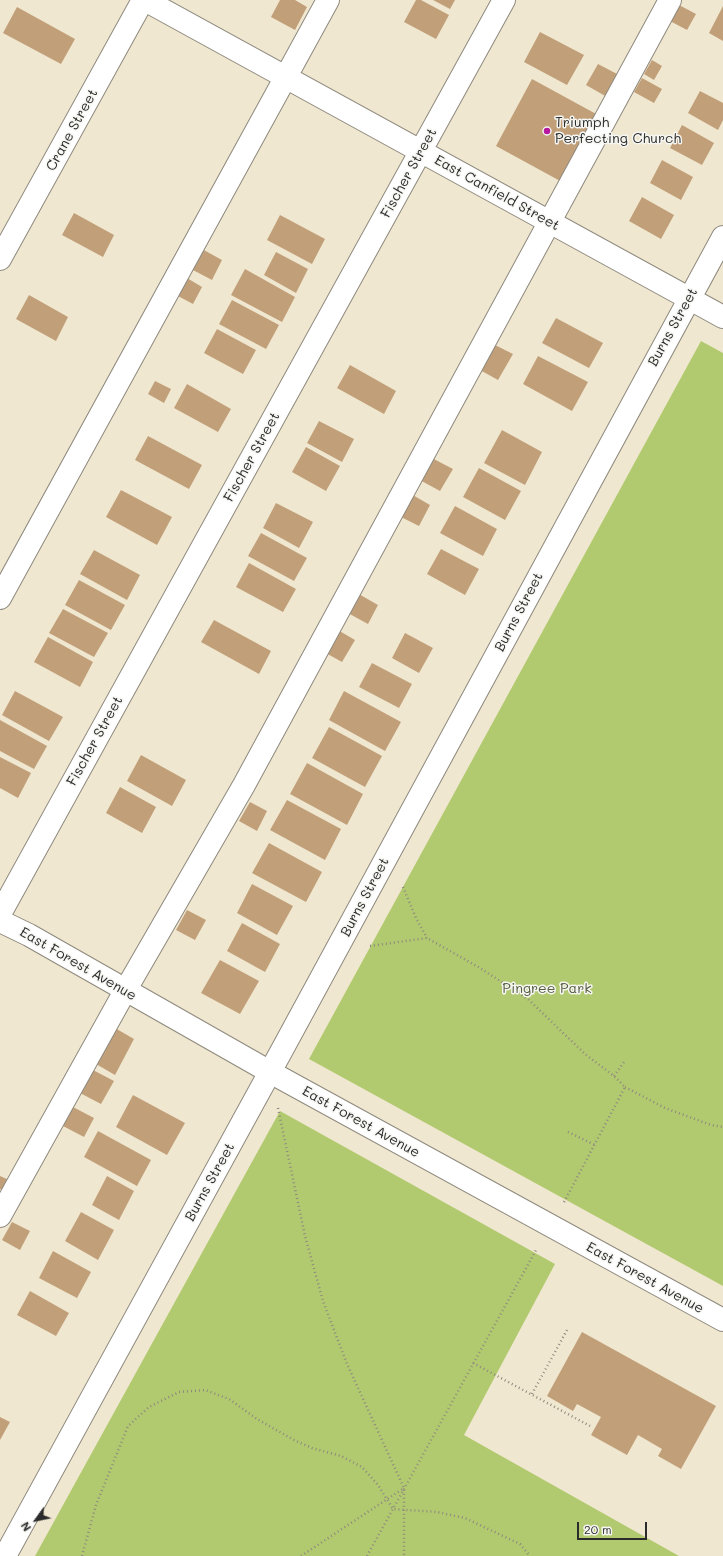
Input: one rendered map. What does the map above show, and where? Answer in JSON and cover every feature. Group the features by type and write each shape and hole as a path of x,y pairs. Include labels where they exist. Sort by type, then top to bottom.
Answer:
{"street":[{"name":"East Canfield Street","path":"144,0 723,317"},
{"name":"Crane Street","path":"1,257 144,0"},
{"path":"0,598 328,0"},
{"name":"Fischer Street","path":"0,914 504,0"},
{"path":"0,1216 125,991 244,785 670,0"},
{"name":"Burns Street","path":"5,1556 723,238"},
{"name":"East Forest Avenue","path":"0,921 28,935 270,1072 723,1320"}],"path":[{"path":"403,887 416,918 427,938 480,968 528,999 585,1054 626,1087 665,1108 711,1125 723,1127"},
{"path":"370,946 427,938"},
{"path":"614,1076 624,1062"},
{"path":"563,1204 626,1087"},
{"path":"278,1108 305,1236 323,1301 347,1364 404,1488 404,1556"},
{"path":"568,1132 595,1145"},
{"path":"367,1556 536,1250"},
{"path":"532,1394 567,1330"},
{"path":"473,1362 590,1426"},
{"path":"82,1556 96,1505 128,1426 149,1407 179,1392 205,1390 230,1399 257,1419 294,1440 312,1448 341,1456 362,1467 378,1485 392,1509"},
{"path":"301,1556 404,1488"},
{"path":"392,1509 437,1512 465,1518 520,1544 530,1556"}],"green space":[{"name":"Pingree Park","path":"701,341 723,353 723,1286 309,1059"},
{"path":"280,1111 555,1264 464,1435 679,1556 35,1556"}],"building":[{"path":"280,0 295,0 307,7 295,30 271,17"},
{"path":"416,0 421,0 449,15 436,39 404,22"},
{"path":"433,0 455,0 450,9"},
{"path":"679,5 696,14 687,30 670,21"},
{"path":"723,6 723,41 709,33"},
{"path":"17,7 75,39 61,64 3,33"},
{"path":"540,32 584,55 567,85 524,62"},
{"path":"652,60 662,66 654,80 644,74"},
{"path":"598,64 619,75 607,97 586,85"},
{"path":"642,78 662,89 654,103 634,92"},
{"name":"Triumph Perfecting Church","path":"532,79 598,115 562,182 496,146"},
{"path":"700,91 723,103 723,120 718,130 688,113"},
{"path":"682,125 714,143 702,165 670,148"},
{"path":"662,160 693,177 681,200 650,183"},
{"path":"642,197 674,215 661,239 629,221"},
{"path":"74,213 114,235 103,257 62,235"},
{"path":"280,215 325,239 312,264 267,240"},
{"path":"202,249 222,260 212,280 191,269"},
{"path":"276,252 308,269 296,293 264,275"},
{"path":"245,269 295,297 282,322 231,295"},
{"path":"187,278 202,287 193,304 178,296"},
{"path":"29,295 68,317 56,341 16,319"},
{"path":"232,300 279,325 266,349 219,324"},
{"path":"556,318 603,343 589,368 542,343"},
{"path":"217,329 256,350 243,374 204,353"},
{"path":"493,344 513,354 498,380 480,370"},
{"path":"538,356 588,382 572,411 523,384"},
{"path":"350,365 396,391 384,414 337,388"},
{"path":"155,381 171,389 164,403 148,394"},
{"path":"187,384 231,409 218,432 174,408"},
{"path":"319,421 354,439 342,462 307,443"},
{"path":"502,430 542,452 525,485 484,463"},
{"path":"148,436 202,465 189,489 135,460"},
{"path":"306,447 340,466 326,491 292,472"},
{"path":"430,457 453,469 440,491 418,479"},
{"path":"479,468 521,491 505,520 463,497"},
{"path":"121,490 172,517 157,545 106,517"},
{"path":"411,494 430,505 419,526 399,516"},
{"path":"276,503 313,522 299,548 263,528"},
{"path":"455,506 497,529 483,556 440,533"},
{"path":"261,533 307,558 294,581 248,556"},
{"path":"441,549 479,569 465,595 427,574"},
{"path":"94,550 140,575 127,600 80,574"},
{"path":"249,563 296,589 283,612 236,587"},
{"path":"79,580 125,605 111,630 65,605"},
{"path":"357,593 378,605 368,624 346,612"},
{"path":"63,609 108,633 94,657 49,633"},
{"path":"214,620 271,651 259,674 201,642"},
{"path":"336,629 355,640 342,662 324,652"},
{"path":"405,633 433,648 419,673 392,658"},
{"path":"48,637 93,662 80,687 34,662"},
{"path":"372,663 412,684 399,708 359,687"},
{"path":"15,691 63,717 49,741 2,715"},
{"path":"344,691 401,722 385,751 329,720"},
{"path":"0,720 47,746 34,769 0,751"},
{"path":"329,727 382,756 365,787 312,758"},
{"path":"141,755 186,780 172,806 127,781"},
{"path":"0,757 31,773 18,798 0,788"},
{"path":"307,763 363,794 347,825 290,794"},
{"path":"120,787 156,807 142,833 106,813"},
{"path":"287,800 341,829 325,860 270,830"},
{"path":"250,802 267,811 257,831 239,821"},
{"path":"269,843 322,872 306,902 252,873"},
{"path":"252,884 293,906 277,935 237,913"},
{"path":"187,910 206,920 195,940 176,930"},
{"path":"242,923 280,944 265,972 227,951"},
{"path":"220,960 259,981 240,1014 201,993"},
{"path":"115,1028 134,1039 115,1075 96,1064"},
{"path":"93,1070 114,1081 101,1104 80,1093"},
{"path":"133,1095 185,1123 167,1155 116,1127"},
{"path":"73,1107 94,1118 84,1137 63,1126"},
{"path":"98,1131 151,1160 137,1186 84,1157"},
{"path":"0,1176 9,1180 3,1190 0,1189"},
{"path":"107,1176 134,1191 119,1220 92,1205"},
{"path":"81,1212 114,1230 98,1260 65,1241"},
{"path":"12,1222 30,1231 20,1250 2,1240"},
{"path":"53,1251 91,1272 77,1298 39,1278"},
{"path":"30,1291 69,1313 56,1336 17,1315"},
{"path":"582,1332 716,1406 681,1469 658,1456 662,1449 638,1435 627,1455 591,1435 601,1417 577,1404 573,1411 547,1396"},
{"path":"0,1417 10,1422 0,1440"}],"place":[{"name":"Triumph Perfecting Church","path":"547,131"}]}
